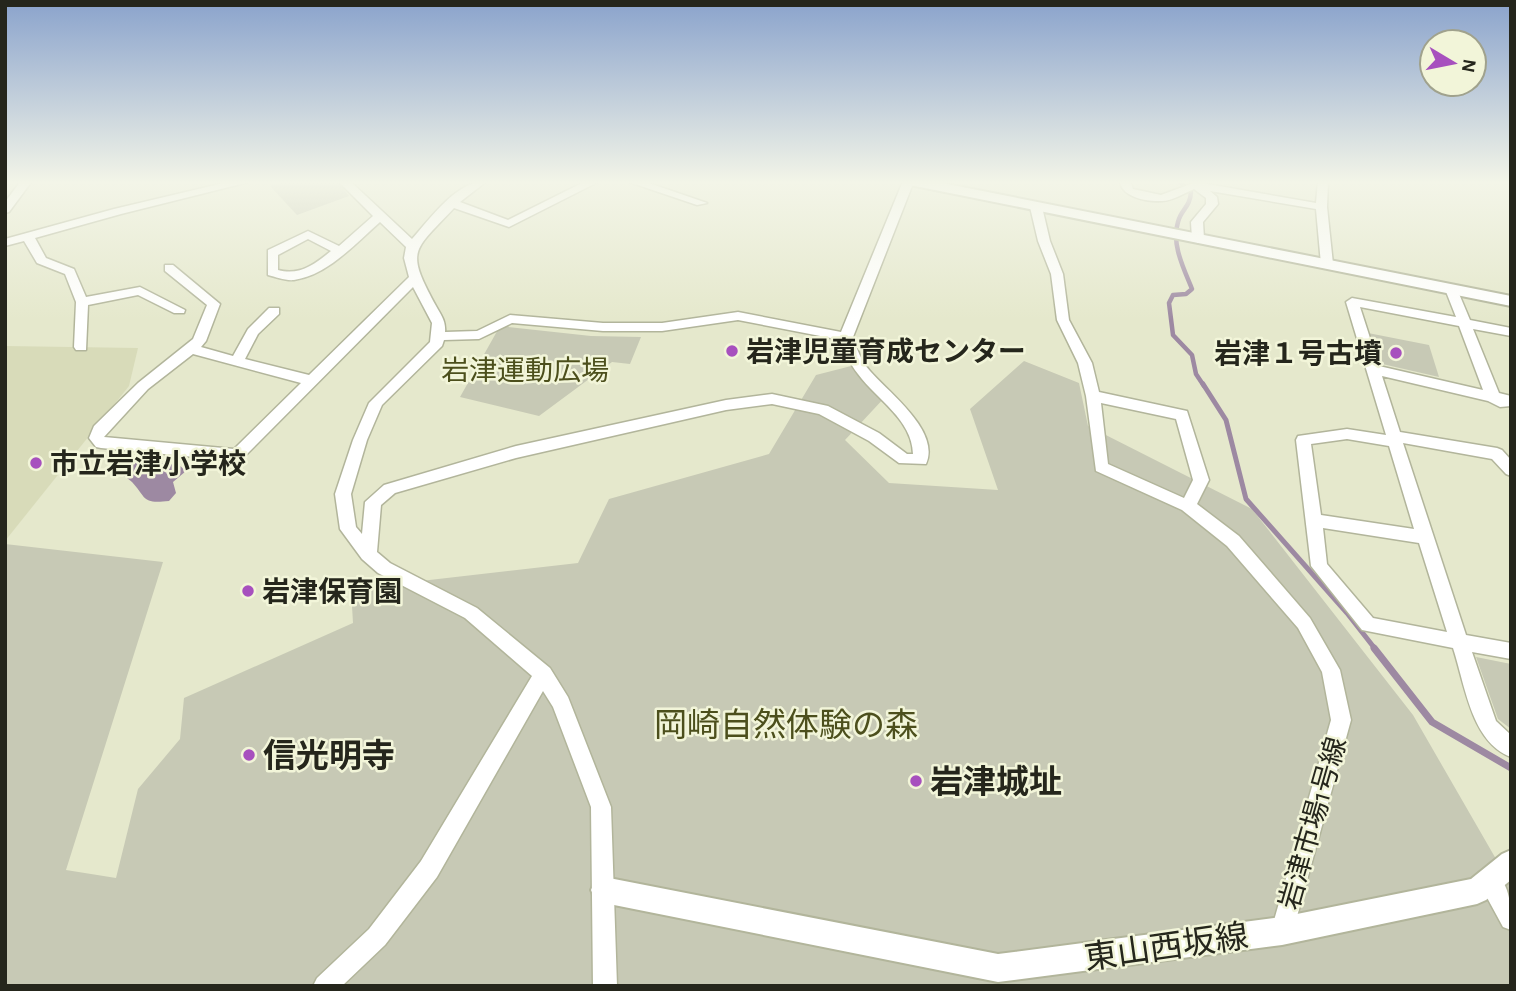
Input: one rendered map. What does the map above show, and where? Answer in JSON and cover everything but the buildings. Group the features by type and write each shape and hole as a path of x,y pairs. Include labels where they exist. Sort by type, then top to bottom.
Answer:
{"street":[{"path":"5,243 62,227"},
{"path":"338,250 308,234 272,253 272,272 294,276 315,268 338,250 366,227"},
{"path":"391,227 412,246"},
{"path":"429,227 412,246 410,258 415,278 439,323 437,343 376,403 360,440 343,494 348,529 368,554 384,568 471,613 543,674 561,703 601,807 606,986"},
{"path":"368,554 373,502 390,489 516,452 726,405 772,399 823,410 874,437 904,459 921,460 918,443 905,414 857,363 846,337 890,227"},
{"name":"岩津市場1号線","path":"1041,227 1057,274 1063,320 1085,363 1093,396 1101,467 1188,506 1233,541 1274,585 1304,623 1331,670 1341,720 1282,931"},
{"path":"1138,227 1511,301"},
{"path":"1197,227 1198,239"},
{"path":"1323,227 1327,264"},
{"path":"28,237 41,260 70,272 82,302 80,347"},
{"path":"169,268 214,304 199,341 143,386 99,430 96,438 101,443 237,455 415,278"},
{"path":"1451,289 1493,397 1511,409"},
{"path":"82,302 141,291 179,310"},
{"path":"1511,332 1352,302 1424,537 1488,727 1511,748"},
{"path":"238,359 253,332 274,311"},
{"path":"438,336 479,335 510,319 603,327 662,327 738,316 846,337"},
{"path":"191,349 238,359 312,381"},
{"path":"1374,370 1511,401"},
{"path":"1093,396 1182,415 1200,480 1188,506"},
{"path":"1511,470 1497,454 1347,435 1303,439 1319,566 1368,625 1511,651"},
{"path":"1314,520 1424,537"},
{"path":"325,986 377,937 429,869 543,674"},
{"name":"東山西坂線","path":"604,890 998,968 1282,931 1478,891 1511,863"},
{"path":"1489,881 1511,919"}],"shaded area":[{"name":"市立岩津小学校","path":"5,346 138,348 129,386 5,541"},
{"path":"118,458 179,465 186,471 173,482 176,493 169,501 154,502 146,499 130,480 112,470"}],"green space":[{"name":"岩津運動広場","path":"500,326 591,336 641,337 630,364 612,362 539,416 460,397"},
{"path":"1368,333 1429,345 1439,377 1378,363"},
{"name":"岡崎自然体験の森","path":"1024,361 1079,383 1088,426 1252,509 1413,715 1511,885 1511,986 5,986 5,544 163,562 66,870 116,878 138,789 180,739 184,698 353,623 351,589 578,563 609,499 769,454 816,375 859,364 886,396 845,440 889,483 998,490 970,409"},
{"path":"1476,657 1511,664 1511,729 1498,719"}],"waterway":[{"path":"1177,227 1179,256 1192,289 1186,294 1173,295 1169,303 1173,335 1192,355 1196,374 1204,386"},
{"path":"1203,384 1226,420 1246,499 1347,613 1376,650"},
{"path":"1374,648 1432,722 1511,768"}],"place":[{"name":"岩津児童育成センター","path":"732,351"},
{"name":"岩津１号古墳","path":"1396,353"},
{"name":"市立岩津小学校","path":"36,463"},
{"name":"岩津保育園","path":"248,591"},
{"name":"信光明寺","path":"249,755"},
{"name":"岩津城址","path":"916,781"}]}
